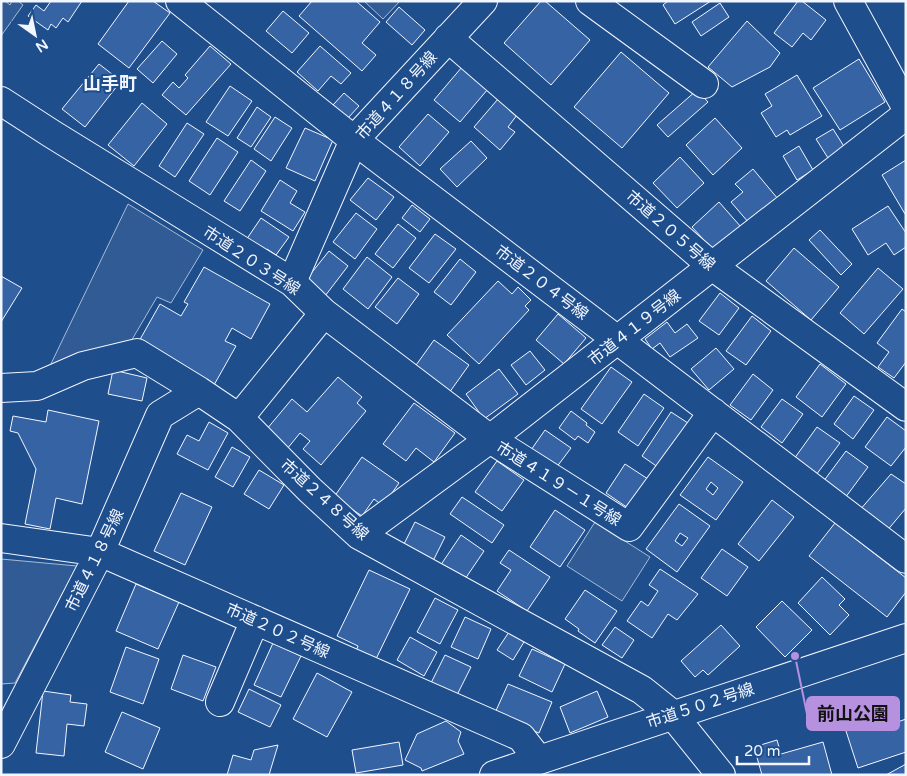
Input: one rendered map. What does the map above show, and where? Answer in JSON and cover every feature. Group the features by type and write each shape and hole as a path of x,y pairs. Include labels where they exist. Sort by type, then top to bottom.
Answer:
{"street":[{"name":"市道２０４号線","path":"180,1 354,140 906,559"},
{"name":"市道４１８号線","path":"292,282 354,140 483,1"},
{"path":"590,1 704,84"},
{"path":"848,1 906,107"},
{"name":"市道２０５号線","path":"448,38 712,266 906,407"},
{"name":"市道２０３号線","path":"1,100 52,134 292,282 324,313 490,439"},
{"name":"市道４１９号線","path":"360,535 490,439 906,115"},
{"path":"239,418 324,313"},
{"name":"市道２４８号線","path":"1,388 37,386 83,366 137,353 239,418 310,490 360,535 642,690 672,714 721,775"},
{"name":"市道４１８号線","path":"1,744 100,552 160,415 199,391"},
{"name":"市道４１９－１号線","path":"490,439 629,527 713,412"},
{"name":"市道２０２号線","path":"1,538 100,552 521,737 538,759"},
{"path":"220,702 255,620"},
{"name":"市道５０２号線","path":"494,775 672,714 906,638"}],"shaded area":[{"path":"1,1 5,1 10,5 12,1 18,1 23,5 1,36"},
{"path":"364,1 400,1 383,19"},
{"path":"128,204 203,250 171,303 157,297 130,343 84,352 48,370"},
{"path":"595,522 650,557 622,601 567,566"},
{"path":"1,559 77,566 15,683 1,684"}],"building":[{"path":"51,1 82,1 68,22 63,18 56,28 51,24 48,30 28,16 36,5 44,11"},
{"path":"129,1 153,1 170,13 129,68 98,44"},
{"path":"312,1 356,1 380,22 362,43 376,55 362,71 299,16"},
{"path":"541,1 545,1 590,40 551,85 504,43"},
{"path":"668,1 711,1 675,24 663,5"},
{"path":"798,1 802,1 826,20 811,40 803,33 792,47 774,33"},
{"path":"720,3 729,17 701,36 692,22"},
{"path":"399,7 425,30 412,45 386,22"},
{"path":"283,11 309,33 292,53 266,31"},
{"path":"747,21 780,53 770,67 732,87 708,67"},
{"path":"162,41 177,54 153,83 137,69"},
{"path":"210,46 231,64 186,115 162,95 173,82 179,88 188,78 185,75"},
{"path":"320,46 351,73 341,84 331,76 318,91 297,72"},
{"path":"621,52 669,93 622,148 574,107"},
{"path":"859,59 885,102 840,130 813,88"},
{"path":"99,64 121,81 85,127 62,109"},
{"path":"462,67 488,89 460,122 434,100"},
{"path":"797,75 822,116 790,135 787,130 776,137 761,113 772,106 765,94"},
{"path":"230,86 252,101 228,136 206,122"},
{"path":"697,90 708,102 668,137 657,125"},
{"path":"344,93 359,106 348,118 333,105"},
{"path":"498,99 517,115 508,127 515,132 500,150 474,127"},
{"path":"142,103 167,124 134,166 108,145"},
{"path":"257,107 271,117 251,147 237,138"},
{"path":"428,114 449,132 420,166 399,147"},
{"path":"275,117 292,128 271,161 254,149"},
{"path":"715,118 742,148 713,175 686,145"},
{"path":"187,123 204,134 175,177 159,166"},
{"path":"305,128 333,140 315,181 286,168"},
{"path":"833,129 845,148 828,158 816,139"},
{"path":"217,138 238,152 210,195 189,181"},
{"path":"471,141 487,158 457,187 440,169"},
{"path":"799,146 813,170 797,180 783,156"},
{"path":"680,157 704,183 677,208 653,183"},
{"path":"251,160 266,171 240,211 224,201"},
{"path":"906,160 906,213 905,214 882,175"},
{"path":"753,169 778,199 749,223 731,202 743,192 735,184"},
{"path":"368,178 394,197 376,220 350,200"},
{"path":"280,180 297,191 290,203 305,212 293,231 261,211"},
{"path":"719,202 741,227 714,251 692,227"},
{"path":"412,205 430,219 420,232 402,218"},
{"path":"888,206 906,233 906,247 894,255 886,243 868,255 852,229"},
{"path":"356,213 377,229 355,259 333,242"},
{"path":"261,218 289,237 276,255 267,249 262,256 244,243"},
{"path":"398,224 416,238 393,268 375,254"},
{"path":"820,230 852,264 841,275 809,240"},
{"path":"435,234 456,249 429,283 409,268"},
{"path":"794,248 839,287 811,320 766,281"},
{"path":"329,251 348,266 325,296 305,281"},
{"path":"367,257 392,277 368,309 343,289"},
{"path":"460,259 476,272 451,305 434,292"},
{"path":"204,267 270,304 251,339 232,328 225,341 236,346 214,385 138,343 160,304 181,316 188,304 184,302"},
{"path":"878,268 903,289 864,334 840,313"},
{"path":"1,276 22,288 1,322"},
{"path":"398,278 419,294 397,324 375,307"},
{"path":"498,281 512,294 518,287 531,300 525,306 529,310 479,364 447,335"},
{"path":"720,293 739,308 719,335 699,321"},
{"path":"902,309 906,312 906,362 894,378 878,367 889,352 877,343"},
{"path":"558,314 586,338 564,364 536,340"},
{"path":"752,316 771,331 746,365 726,351"},
{"path":"667,322 675,333 687,324 698,338 670,357 660,343 652,349 645,339"},
{"path":"434,340 469,365 449,393 414,368"},
{"path":"716,348 734,369 709,390 691,369"},
{"path":"530,351 545,370 526,385 511,365"},
{"path":"820,364 846,384 822,417 796,397"},
{"path":"611,367 632,382 602,424 581,409"},
{"path":"499,369 518,394 484,419 466,394"},
{"path":"113,370 147,378 142,401 108,394"},
{"path":"753,374 773,390 751,420 730,405"},
{"path":"338,377 362,397 357,403 366,411 321,465 303,449 310,441 300,433 287,449 266,430 292,399 307,412"},
{"path":"644,394 664,408 638,446 618,432"},
{"path":"854,396 874,410 853,439 834,424"},
{"path":"782,399 803,414 782,443 761,427"},
{"path":"414,403 455,433 434,462 416,448 406,461 383,444"},
{"path":"48,410 99,421 82,504 56,498 50,529 25,524 36,469 18,433 10,431 13,416 46,422"},
{"path":"571,411 587,423 586,425 595,432 588,443 578,436 575,440 559,428"},
{"path":"671,412 691,425 662,470 642,456"},
{"path":"887,417 906,431 906,447 891,466 865,447"},
{"path":"209,422 228,433 208,470 177,454 187,435 199,441"},
{"path":"817,427 840,443 816,475 794,459"},
{"path":"545,430 571,448 556,468 531,450"},
{"path":"232,447 250,457 233,487 215,477"},
{"path":"846,451 868,467 845,498 823,482"},
{"path":"362,457 399,483 383,506 374,499 362,516 334,497"},
{"path":"708,457 743,482 716,520 680,495","holes":["711,482 718,488 713,495 706,489"]},
{"path":"497,461 524,480 502,511 475,492"},
{"path":"625,464 651,481 631,510 606,493"},
{"path":"259,470 284,485 269,509 244,494"},
{"path":"891,474 906,484 906,508 886,532 859,511"},
{"path":"181,493 212,507 185,565 154,551"},
{"path":"462,497 504,525 492,543 450,514"},
{"path":"772,500 794,517 759,561 738,544"},
{"path":"679,504 710,526 677,572 646,549","holes":["680,533 688,538 682,546 675,541"]},
{"path":"555,510 585,530 560,567 530,547"},
{"path":"415,522 445,537 430,567 400,552"},
{"path":"835,523 906,578 906,592 887,617 809,556"},
{"path":"461,535 484,551 463,582 440,566"},
{"path":"722,549 748,567 727,596 701,578"},
{"path":"509,550 550,577 527,611 497,591 511,570 500,563"},
{"path":"660,569 698,594 677,620 668,614 652,638 627,621 641,601 648,606 658,591 649,585"},
{"path":"369,570 410,589 375,661 356,651 358,646 337,636"},
{"path":"822,577 845,599 839,605 849,615 830,635 798,603"},
{"path":"136,584 179,602 158,649 116,631"},
{"path":"585,590 617,611 595,643 565,619"},
{"path":"435,598 458,610 440,644 417,632"},
{"path":"782,601 812,630 785,657 756,627"},
{"path":"465,617 491,629 478,659 451,647"},
{"path":"721,625 740,646 708,675 703,670 695,677 681,661"},
{"path":"615,627 634,640 622,658 602,645"},
{"path":"509,632 524,642 513,660 497,650"},
{"path":"410,637 437,652 424,676 397,660"},
{"path":"273,643 301,656 281,697 254,685"},
{"path":"126,647 159,659 143,704 110,692"},
{"path":"532,649 565,664 552,692 519,676"},
{"path":"183,655 216,667 203,701 171,689"},
{"path":"445,655 471,667 456,697 430,685"},
{"path":"317,673 352,692 327,737 293,719"},
{"path":"508,684 552,702 539,733 494,715"},
{"path":"249,689 281,705 270,727 238,712"},
{"path":"43,691 71,695 70,702 87,704 84,726 67,724 64,756 36,753"},
{"path":"597,691 608,717 570,733 560,707"},
{"path":"881,700 889,725 906,719 906,752 858,768 845,728 865,721 860,707"},
{"path":"122,712 160,728 143,769 105,752"},
{"path":"446,721 461,732 458,741 464,754 422,771 421,768 405,760 417,734"},
{"path":"777,740 781,754 823,742 832,775 762,775 754,747"},
{"path":"399,742 403,765 356,773 352,750"},
{"path":"278,745 269,775 227,775 233,755 251,760 254,750"},
{"path":"906,764 906,775 886,775"}],"place":[{"name":"前山公園","path":"795,656"}],"district":[{"name":"山手町","path":"110,84"}]}
